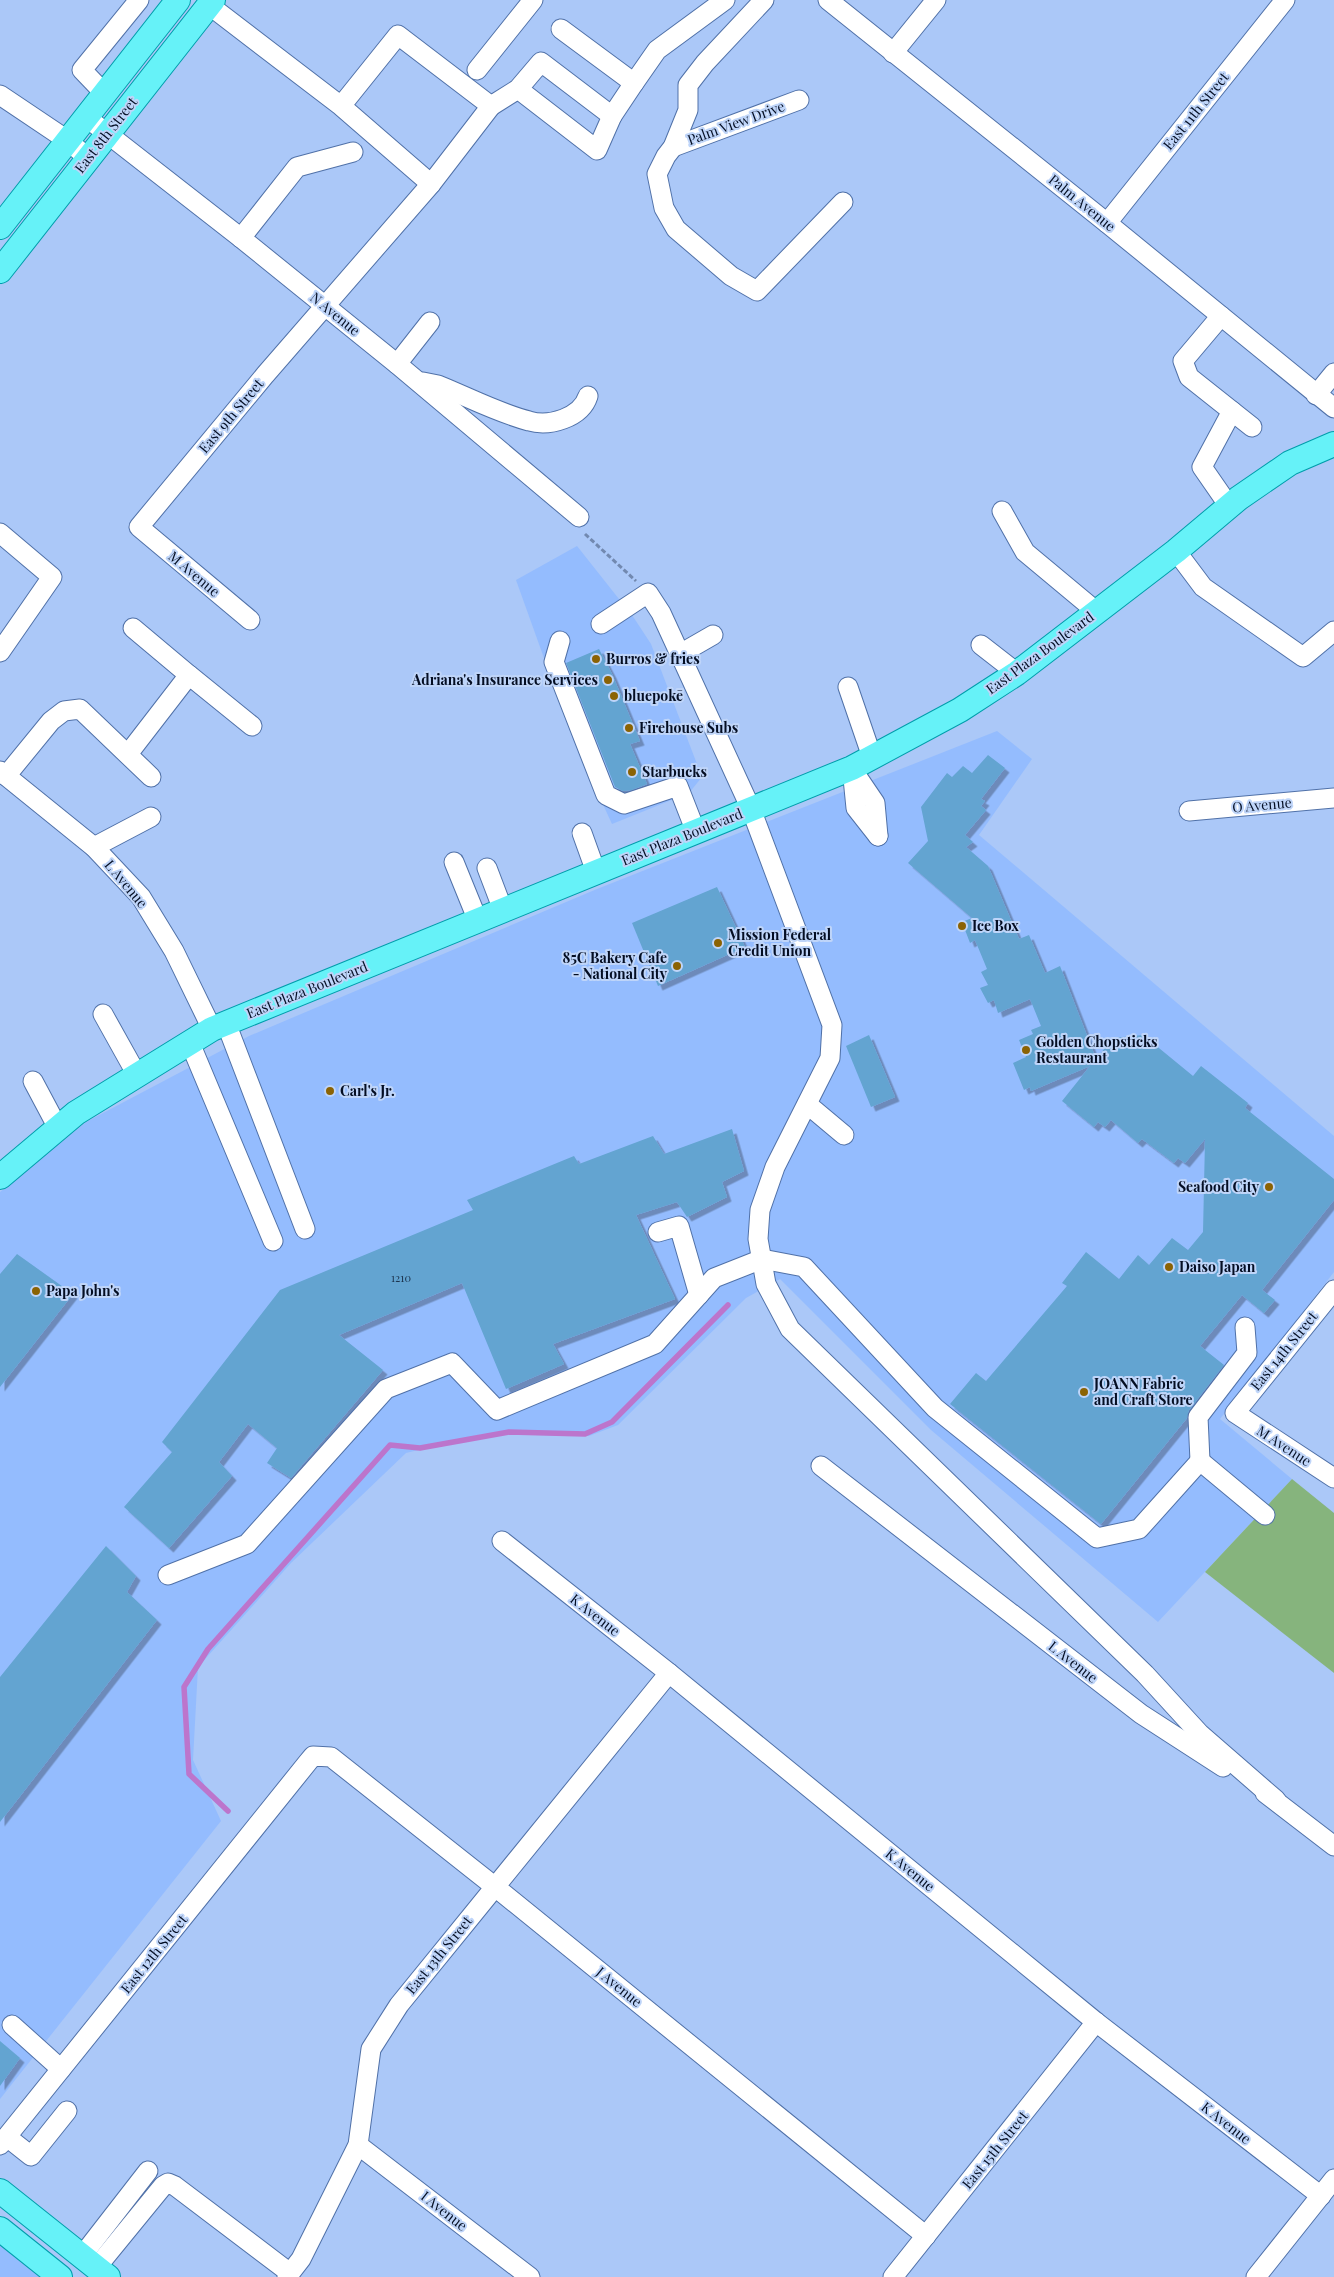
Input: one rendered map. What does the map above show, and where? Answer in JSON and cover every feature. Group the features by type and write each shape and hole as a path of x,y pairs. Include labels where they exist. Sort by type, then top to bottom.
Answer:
{"main road":[{"name":"East 8th Street","path":"0,227 178,0"},
{"name":"East 8th Street","path":"0,271 210,2"},
{"name":"East Plaza Boulevard","path":"0,1177 76,1113 219,1026 862,763 960,710 1017,673 1176,551 1229,506 1290,463 1334,444"},
{"path":"0,2192 95,2267"},
{"path":"0,2229 56,2276"}],"street":[{"path":"104,93 82,70 139,0"},
{"path":"477,70 533,0"},
{"path":"518,89 597,150 612,116 657,50 725,0"},
{"name":"Palm View Drive","path":"673,147 688,110 688,85 705,63 764,0"},
{"name":"Palm Avenue","path":"828,0 1107,223 1334,408"},
{"path":"893,53 936,0"},
{"name":"East 11th Street","path":"1107,223 1285,0"},
{"path":"210,2 341,106 431,184"},
{"path":"561,29 634,83"},
{"path":"341,106 398,35 491,106 518,89 541,62 612,116"},
{"path":"0,95 67,140 88,158"},
{"name":"Palm View Drive","path":"673,147 799,100"},
{"name":"East 9th Street","path":"138,527 265,375 431,184 491,106"},
{"name":"N Avenue","path":"86,117 241,238 417,380 579,517"},
{"path":"673,147 657,174 664,208 676,229 731,276 757,291 843,202"},
{"path":"241,238 297,167 353,152"},
{"path":"1221,316 1183,361 1188,377 1252,427"},
{"path":"397,364 430,322"},
{"path":"1316,395 1334,373"},
{"path":"417,380 438,385 530,422 562,420 585,404 588,396"},
{"path":"1229,506 1202,467 1232,412"},
{"path":"1002,511 1025,552 1097,612"},
{"name":"M Avenue","path":"138,527 250,620"},
{"path":"0,533 52,577 0,652"},
{"path":"1176,551 1203,587 1302,657 1334,631"},
{"path":"601,624 648,593 661,613 751,809 832,1025 830,1058 775,1167 760,1210 758,1239 766,1284 790,1329 1145,1674 1200,1734 1276,1800"},
{"path":"133,628 252,726"},
{"path":"680,654 713,635"},
{"path":"560,641 554,662 606,795 624,804 678,786 696,832"},
{"path":"981,645 1017,673"},
{"path":"128,754 189,675"},
{"path":"848,687 862,763"},
{"path":"3,773 51,720 64,711 80,709 151,777"},
{"name":"L Avenue","path":"3,773 94,847 141,897 219,1026 305,1229"},
{"name":"O Avenue","path":"1189,811 1334,798"},
{"path":"94,847 152,817"},
{"path":"582,834 596,872"},
{"path":"454,862 478,921"},
{"path":"487,868 503,910"},
{"path":"103,1014 137,1075"},
{"path":"190,1043 273,1241"},
{"path":"33,1081 58,1128"},
{"path":"807,1104 844,1135"},
{"path":"658,1232 679,1226 699,1295"},
{"path":"168,1576 247,1544 386,1389 452,1363 498,1410 654,1344 714,1278 762,1259 804,1267 935,1408 1097,1538 1139,1529 1200,1461 1198,1417 1247,1353 1246,1327"},
{"name":"East 14th Street","path":"1235,1413 1334,1290"},
{"name":"M Avenue","path":"1235,1413 1334,1478"},
{"path":"1200,1461 1265,1515"},
{"name":"L Avenue","path":"821,1466 1141,1714 1276,1800 1334,1846"},
{"name":"K Avenue","path":"502,1541 668,1673 1096,2022 1320,2196"},
{"name":"East 13th Street","path":"289,2275 305,2251 358,2145 372,2049 399,2005 668,1673"},
{"name":"J Avenue","path":"308,1762 314,1756 331,1757 494,1886 926,2236"},
{"name":"East 12th Street","path":"3,2141 308,1762"},
{"name":"East 15th Street","path":"893,2277 1096,2022"},
{"path":"12,2025 61,2069"},
{"path":"3,2141 31,2156 67,2111"},
{"name":"I Avenue","path":"358,2145 530,2277"},
{"path":"95,2267 148,2171"},
{"path":"1256,2277 1334,2179"},
{"path":"95,2267 163,2186 168,2184 174,2186 289,2275"}],"path":[{"path":"579,517 573,525 591,538 648,593"}],"shaded area":[{"path":"577,546 634,618 651,644 702,777 689,793 612,824 573,739 516,580"},
{"path":"997,731 1032,759 979,835 1334,1136 1334,1272 1220,1419 1292,1479 1158,1622 931,1430 780,1279 746,1298 618,1425 589,1436 483,1434 406,1453 291,1563 198,1667 193,1760 221,1821 0,2099 0,1192 86,1122 249,1036 597,889"},
{"path":"0,2245 40,2277 0,2277"}],"green space":[{"path":"1292,1479 1334,1513 1334,1673 1205,1572"}],"building":[{"path":"599,649 612,674 640,741 630,744 647,784 632,790 623,791 615,787 566,663"},
{"path":"988,755 1005,768 981,799 985,801 981,806 986,810 965,835 973,842 966,847 988,866 1019,939 1029,935 1045,973 1060,966 1096,1059 1113,1038 1143,1035 1193,1076 1201,1066 1248,1103 1245,1108 1334,1179 1334,1200 1262,1290 1275,1300 1264,1313 1242,1295 1200,1346 1224,1365 1189,1410 1187,1418 1101,1524 950,1404 976,1373 986,1381 1067,1286 1062,1283 1086,1252 1119,1279 1138,1255 1149,1265 1172,1238 1188,1250 1203,1232 1205,1139 1185,1163 1178,1158 1174,1163 1142,1139 1138,1143 1111,1120 1105,1127 1098,1122 1094,1127 1062,1101 1090,1066 1031,1091 1030,1087 1024,1090 1013,1063 1026,1057 1019,1040 1033,1034 1031,1030 1041,1026 1030,999 998,1013 994,1000 988,1003 980,988 988,985 981,972 987,969 975,940 970,943 962,922 972,918 908,863 928,841 921,807 947,773 952,777 963,766 972,773"},
{"path":"717,887 745,947 658,986 632,923"},
{"path":"869,1035 895,1097 871,1107 846,1046"},
{"path":"732,1129 744,1171 722,1182 727,1197 687,1217 677,1202 636,1215 675,1299 553,1344 564,1364 506,1389 462,1283 339,1335 383,1370 291,1478 267,1463 277,1448 248,1424 219,1462 232,1476 169,1548 124,1507 172,1452 162,1442 280,1290 473,1210 467,1200 574,1156 579,1164 653,1136 664,1154"},
{"path":"17,1254 73,1294 0,1387 0,1274"},
{"path":"106,1546 136,1576 127,1592 157,1620 0,1822 0,1677"},
{"path":"0,2041 20,2058 0,2086"}],"waterway":[{"path":"228,1811 189,1774 184,1687 208,1649 390,1445 420,1448 509,1432 585,1434 612,1422 728,1305"}],"place":[{"name":"Burros & fries","path":"596,659"},
{"name":"Adriana's Insurance Services","path":"608,680"},
{"name":"bluepokē","path":"614,696"},
{"name":"Firehouse Subs","path":"629,728"},
{"name":"Starbucks","path":"632,772"},
{"name":"Ice Box","path":"962,926"},
{"name":"Mission Federal Credit Union","path":"718,943"},
{"name":"85C Bakery Cafe - National City","path":"677,966"},
{"name":"Golden Chopsticks Restaurant","path":"1026,1050"},
{"name":"Carl's Jr.","path":"330,1091"},
{"name":"Seafood City","path":"1269,1187"},
{"name":"Daiso Japan","path":"1169,1267"},
{"name":"Papa John's","path":"36,1291"},
{"name":"JOANN Fabric and Craft Store","path":"1084,1392"}]}
